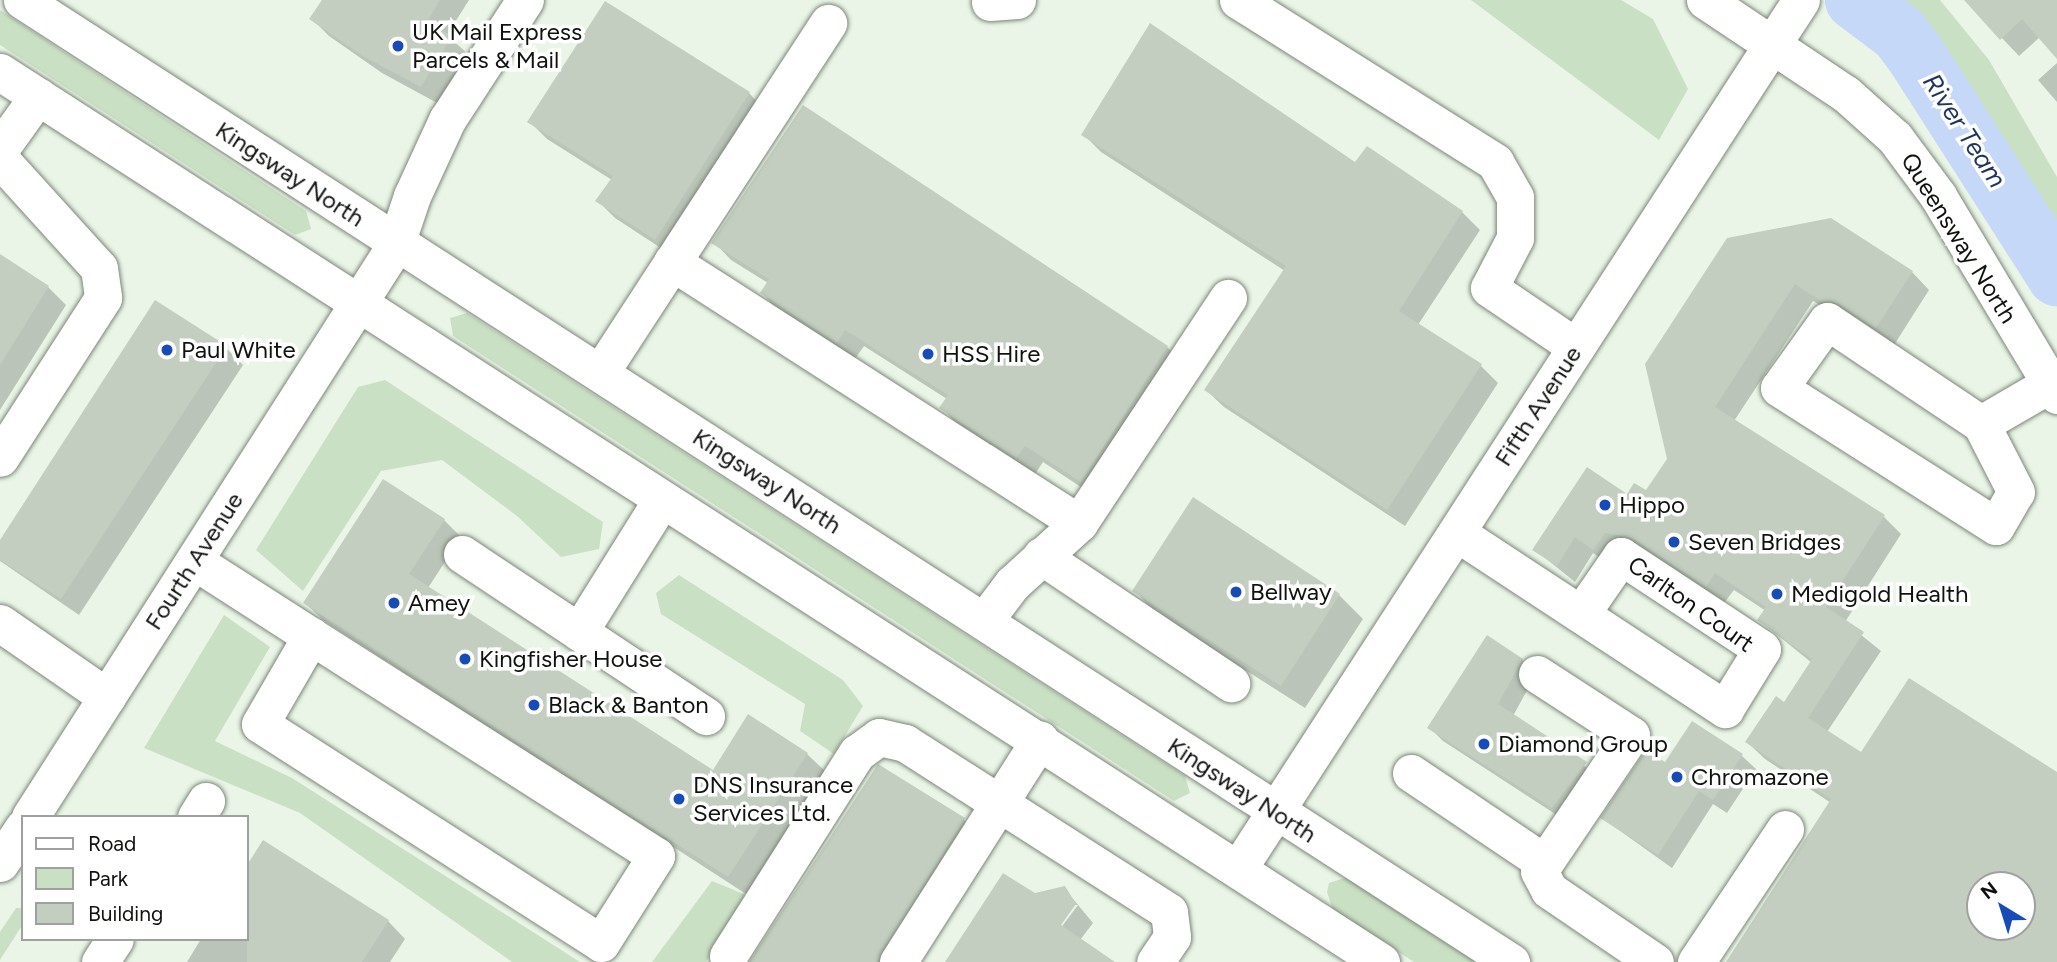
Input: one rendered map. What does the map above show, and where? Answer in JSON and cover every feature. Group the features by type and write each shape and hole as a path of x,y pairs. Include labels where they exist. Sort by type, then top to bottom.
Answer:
{"street":[{"name":"Kingsway North","path":"22,0 396,244 984,621 1275,813 1511,962"},
{"name":"Fourth Avenue","path":"31,815 396,244 412,196 447,120 525,0"},
{"path":"1238,0 1495,162 1515,197 1514,238 1489,288 1576,346"},
{"name":"Queensway North","path":"1706,0 1846,94 1895,138 1938,196 2054,390"},
{"name":"Fifth Avenue","path":"1238,869 1798,5"},
{"path":"600,373 828,23"},
{"path":"0,72 661,501 1040,739 1381,962"},
{"path":"0,149 38,96"},
{"path":"0,159 99,268 103,298 0,458"},
{"path":"673,262 1079,523"},
{"path":"984,621 1041,556 1079,523 1228,298"},
{"path":"1827,321 1981,424 2016,492 1996,526 1779,388 1827,321"},
{"path":"1981,424 2054,390"},
{"path":"579,632 661,501"},
{"name":"Carlton Court","path":"1457,533 1725,709 1762,649 1621,556 1581,614"},
{"path":"462,554 706,716"},
{"path":"1041,556 1231,683"},
{"path":"194,561 311,635 656,856 601,943 260,724 311,635"},
{"path":"0,623 107,698"},
{"path":"1537,674 1631,735 1539,871 1549,890 1655,962"},
{"path":"728,956 868,742 878,737 905,743 1169,912 1172,937 1155,962"},
{"path":"898,962 1040,739"},
{"path":"1411,773 1545,863"},
{"path":"1696,962 1785,829"},
{"path":"8,867 21,833"}],"green space":[{"path":"1471,0 1621,0 1653,19 1688,89 1659,140"},
{"path":"1890,0 1940,0 1989,60 2057,177 2057,234"},
{"path":"0,10 306,211 311,229 295,235 0,45"},
{"path":"467,313 1185,776 1190,793 1174,801 453,336 450,318"},
{"path":"385,380 603,522 599,549 561,557 517,516 442,460 381,471 303,591 256,550 358,387"},
{"path":"679,575 843,680 863,706 834,754 800,731 805,704 661,614 656,593"},
{"path":"224,615 270,647 215,741 292,778 580,962 512,962 300,813 144,748"},
{"path":"1351,876 1482,962 1414,962 1333,910 1327,892 1329,883"},
{"path":"712,881 751,897 706,962 652,962"},
{"path":"16,908 21,908 21,927 0,960 0,932"}],"building":[{"name":"UK Mail Express Parcels & Mail","path":"322,0 440,0 427,22 452,36 421,87 363,56 309,19"},
{"path":"1964,0 2057,0 2057,59 2022,19 2000,40"},
{"path":"605,1 750,92 655,240 595,201 613,176 527,122"},
{"path":"1150,23 1355,162 1367,146 1463,211 1399,311 1482,364 1387,510 1204,390 1286,266 1081,135"},
{"path":"803,105 1168,346 1081,482 1025,446 1016,458 939,408 948,395 845,330 837,343 760,293 769,279 711,243"},
{"path":"1831,218 1913,271 1876,328 1839,304 1821,301 1795,284 1715,407 1885,515 1826,607 1864,632 1808,718 1861,752 1909,678 2057,772 2057,962 1726,962 1831,799 1745,742 1776,696 1784,702 1812,659 1757,620 1766,607 1715,573 1706,587 1632,538 1605,533 1593,550 1575,537 1557,566 1532,550 1587,467 1627,494 1634,483 1646,490 1667,459 1645,364 1727,238"},
{"path":"0,254 49,286 0,365"},
{"path":"155,300 227,346 61,599 0,560 0,540"},
{"name":"Kingfisher House","path":"383,479 445,519 409,574 713,770 748,714 808,753 728,877 303,603"},
{"name":"Bellway","path":"1193,497 1340,594 1281,686 1132,591"},
{"path":"1487,635 1523,659 1498,704 1587,762 1552,808 1427,728"},
{"name":"Chromazone","path":"1692,721 1743,754 1713,800 1699,791 1658,855 1600,818 1646,750 1665,762"},
{"path":"878,764 965,818 877,962 749,962"},
{"path":"263,840 389,920 362,962 247,962 248,863"},
{"path":"1003,873 1035,893 1065,886 1076,904 1061,925 1115,962 945,962"}],"waterway":[{"name":"River Team","path":"1855,0 1899,33 1915,54 2057,276"}],"place":[{"name":"UK Mail Express Parcels & Mail","path":"398,46"},
{"name":"Paul White","path":"167,350"},
{"name":"HSS Hire","path":"928,354"},
{"name":"Hippo","path":"1605,505"},
{"name":"Seven Bridges","path":"1674,542"},
{"name":"Bellway","path":"1236,592"},
{"name":"Medigold Health","path":"1777,594"},
{"name":"Amey","path":"394,603"},
{"name":"Kingfisher House","path":"465,659"},
{"name":"Black & Banton","path":"534,705"},
{"name":"Diamond Group","path":"1484,744"},
{"name":"Chromazone","path":"1677,777"},
{"name":"DNS Insurance Services Ltd.","path":"679,799"}]}
